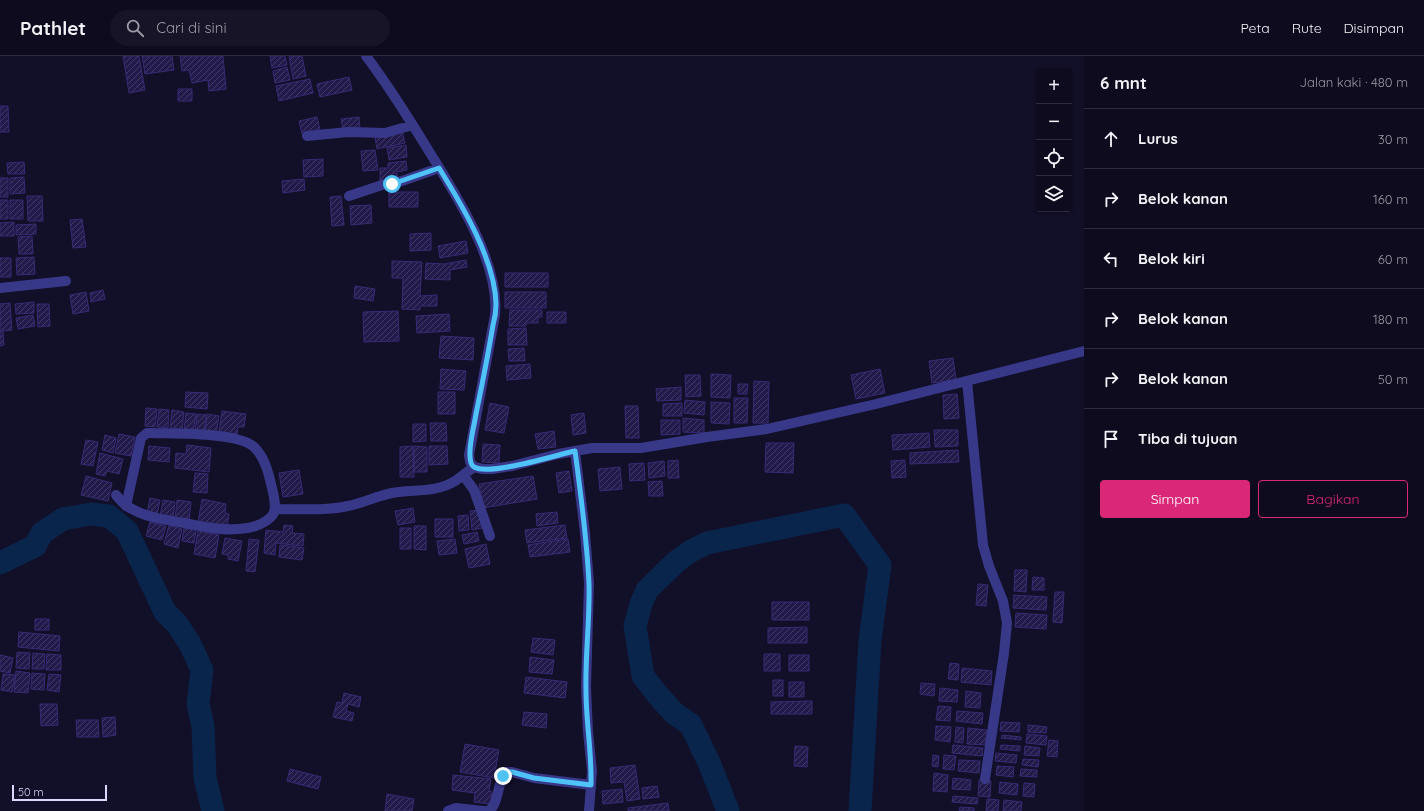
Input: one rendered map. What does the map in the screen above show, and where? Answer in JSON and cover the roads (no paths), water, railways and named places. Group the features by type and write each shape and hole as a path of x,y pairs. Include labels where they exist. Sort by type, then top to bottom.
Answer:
{"street":[{"path":"366,56 413,125 439,168 475,232 485,256 491,278 496,304 469,455 470,462 474,467 482,469 502,468 592,448 641,448 774,427 967,381 1084,351"},
{"path":"307,136 348,132 385,133 413,125"},
{"path":"349,196 385,184 402,181 439,168"},
{"path":"0,288 66,281"},
{"path":"967,381 983,545 989,566 1003,601 1007,623 1004,653 985,779"},
{"path":"116,495 126,506 144,515 228,530 248,528 265,522 273,516 275,509 272,490 263,461 254,447 248,443 233,437 151,433 144,435 142,438 126,506"},
{"path":"575,451 586,533 589,583 586,687 588,732 592,771 589,811"},
{"path":"275,509 304,510 350,506 389,494 440,488 455,481 474,467"},
{"path":"464,475 474,490 490,536"},
{"path":"487,811 490,810 494,804 501,780 506,772 512,772 534,778 591,785"},
{"path":"448,811 456,808 483,811"}],"waterway":[{"path":"0,563 35,546 42,533 63,519 91,514 109,516 127,531 165,612 177,624 190,644 202,670 198,704 203,726 205,778 213,811"},
{"path":"728,811 710,765 691,725 674,713 643,676 635,626 641,604 647,590 677,561 691,551 707,543 844,515 880,565 870,640 860,811"}]}
